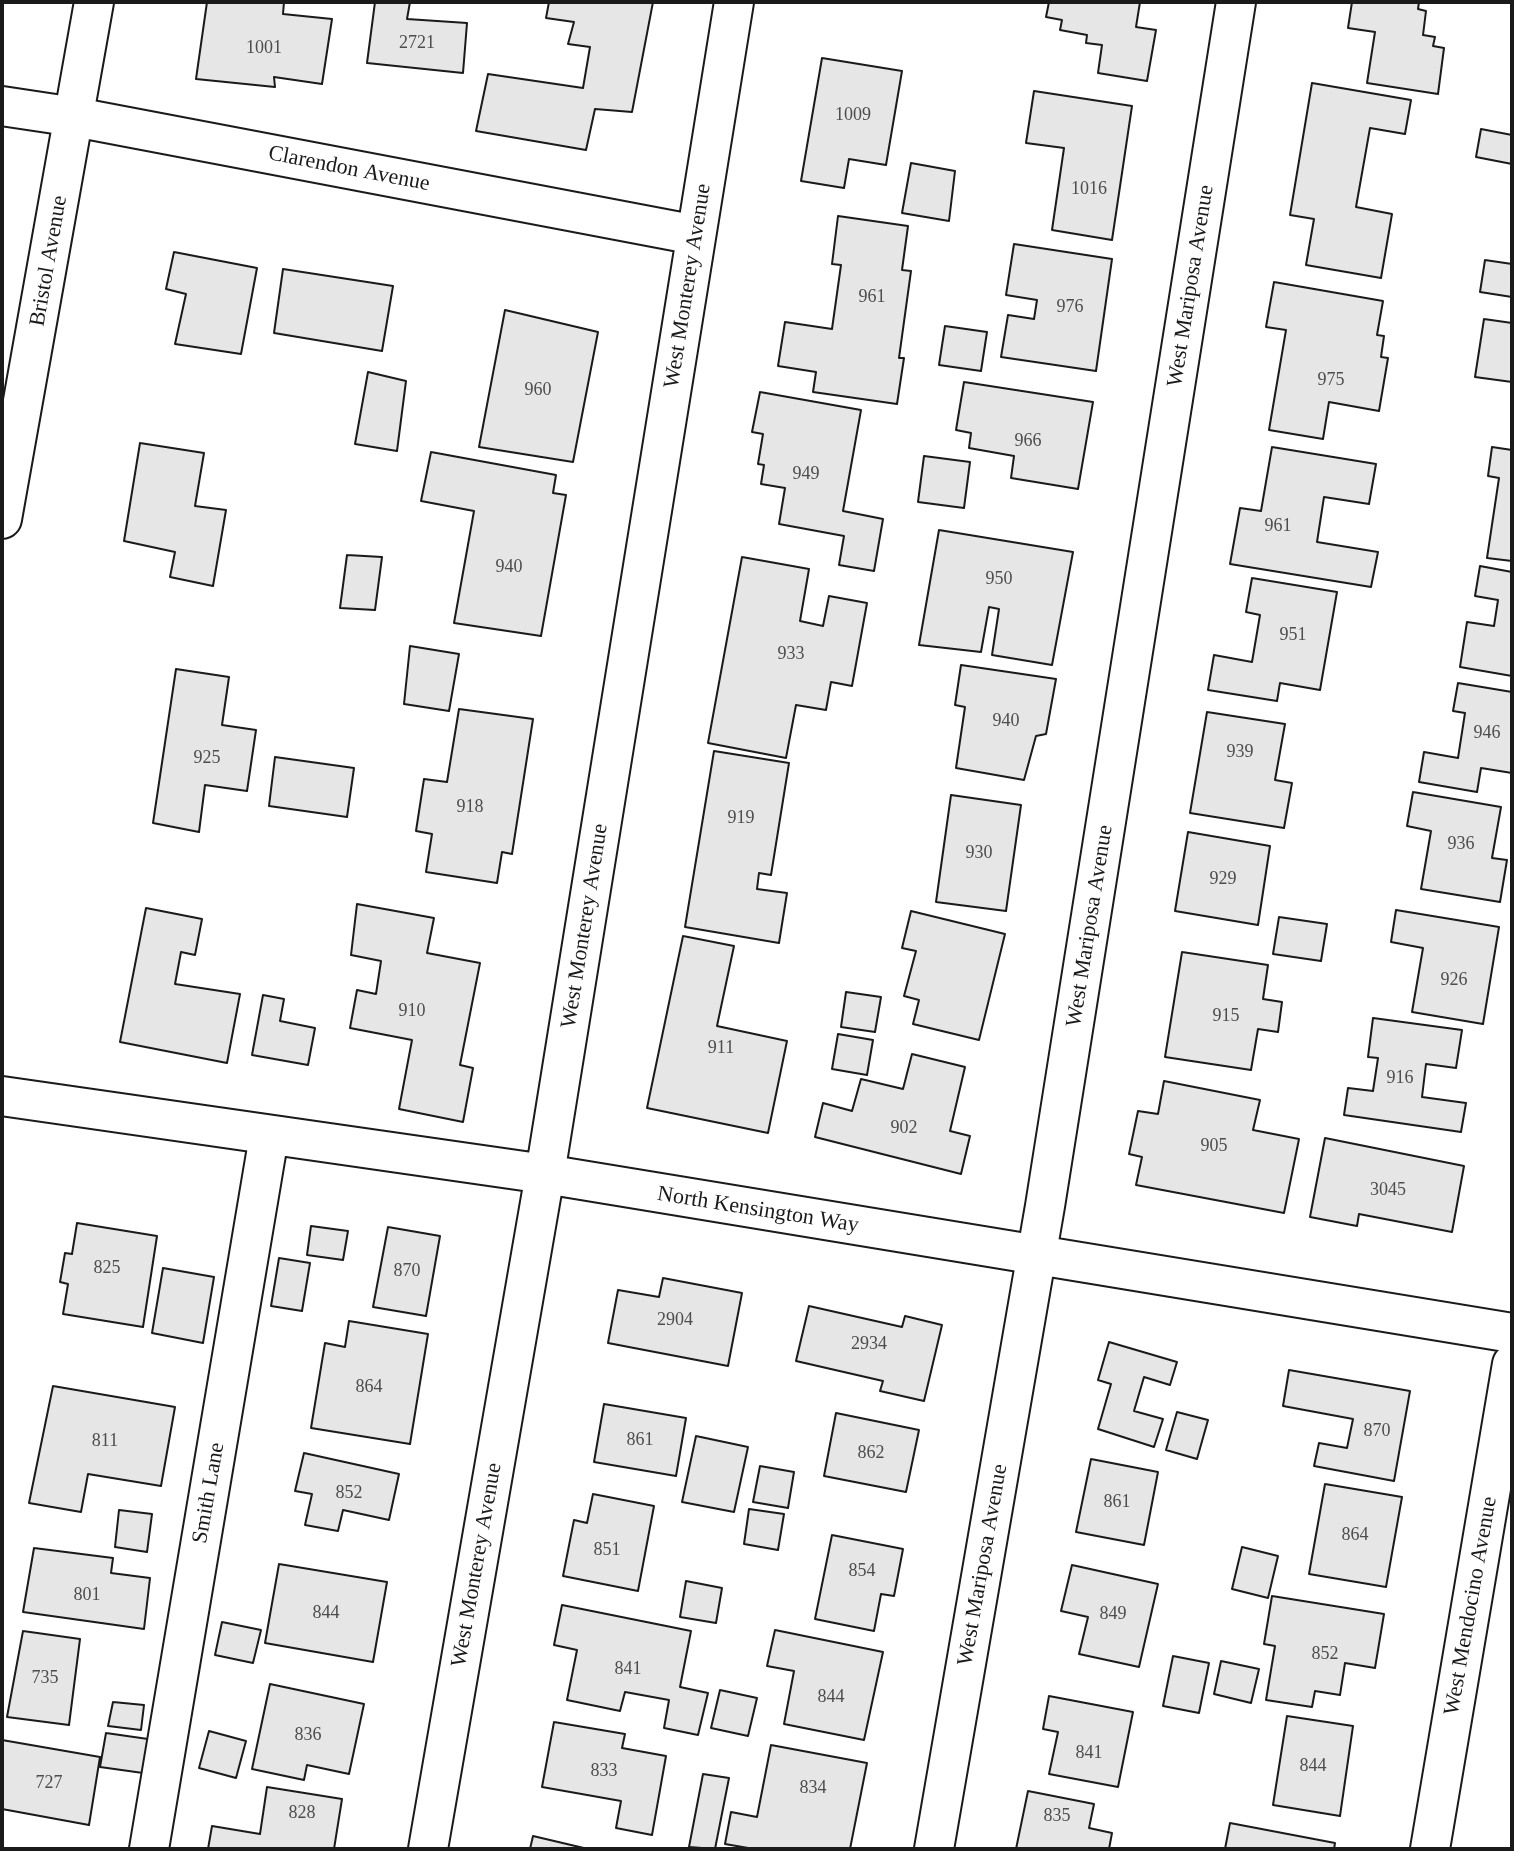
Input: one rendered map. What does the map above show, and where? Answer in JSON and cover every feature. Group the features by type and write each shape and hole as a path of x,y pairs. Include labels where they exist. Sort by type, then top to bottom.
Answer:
{"street":[{"name":"Bristol Avenue","path":"2,519 94,2"},
{"name":"West Monterey Avenue","path":"428,1849 545,1174 734,2"},
{"name":"West Mariposa Avenue","path":"934,1849 1037,1256 1236,2"},
{"name":"Clarendon Avenue","path":"2,106 75,117 696,235"},
{"name":"North Kensington Way","path":"2,1096 545,1174 1512,1333"},
{"name":"Smith Lane","path":"149,1849 269,1136"},
{"name":"West Mendocino Avenue","path":"1430,1849 1512,1364"}],"building":[{"path":"207,2 284,2 283,14 332,19 322,84 274,77 275,87 196,79"},
{"path":"375,2 410,2 407,19 467,23 463,73 367,63"},
{"path":"549,2 653,2 632,112 595,109 586,150 476,131 488,74 583,88 590,47 568,44 574,22 546,18"},
{"path":"1049,2 1140,2 1136,27 1156,30 1147,81 1098,73 1102,45 1086,43 1087,35 1060,30 1062,20 1046,17"},
{"path":"1352,2 1419,2 1418,9 1426,11 1423,35 1435,37 1433,46 1444,48 1438,94 1367,83 1375,32 1348,28"},
{"path":"822,58 902,71 886,165 849,159 844,188 801,181"},
{"path":"1312,83 1411,100 1405,134 1370,128 1356,207 1392,214 1381,278 1306,265 1314,219 1290,215"},
{"path":"1034,91 1132,106 1112,240 1052,230 1064,148 1026,143"},
{"path":"1481,129 1512,135 1512,164 1476,157"},
{"path":"911,163 955,171 949,221 902,213"},
{"path":"838,216 908,226 902,270 911,271 899,358 904,358 897,404 813,392 816,372 778,366 785,322 832,329 841,265 832,264"},
{"path":"1014,244 1112,259 1096,371 1001,357 1008,315 1034,319 1037,300 1006,295"},
{"path":"174,252 257,268 241,354 175,344 186,294 166,289"},
{"path":"1485,260 1512,264 1512,297 1480,292"},
{"path":"283,269 393,286 382,351 274,333"},
{"path":"1274,282 1383,301 1377,335 1384,336 1381,357 1388,358 1379,411 1329,402 1323,439 1269,430 1286,330 1266,327"},
{"path":"505,310 598,332 573,462 479,447"},
{"path":"1484,319 1512,323 1512,382 1475,377"},
{"path":"945,326 987,332 981,371 939,365"},
{"path":"368,372 406,381 397,451 355,444"},
{"path":"964,382 1093,402 1078,489 1011,478 1014,456 969,448 971,433 956,430"},
{"path":"760,392 861,410 843,511 883,519 874,571 839,565 844,536 779,524 785,488 761,484 764,465 758,464 763,434 752,432"},
{"path":"140,443 204,453 195,506 226,510 213,586 170,577 175,552 124,541"},
{"path":"1272,447 1376,464 1369,504 1324,497 1317,542 1378,552 1371,587 1230,564 1240,508 1261,511"},
{"path":"1492,447 1512,450 1512,561 1487,558 1499,478 1488,476"},
{"path":"431,452 556,475 553,493 566,495 541,636 454,623 474,511 421,501"},
{"path":"924,456 970,462 964,508 918,502"},
{"path":"939,530 1073,552 1052,665 992,655 999,609 989,607 981,652 919,645"},
{"path":"347,555 382,557 375,610 340,608"},
{"path":"742,557 809,569 800,621 823,626 829,596 867,603 852,686 831,682 826,710 796,705 786,758 708,743"},
{"path":"1480,566 1512,572 1512,676 1460,667 1467,622 1494,626 1498,600 1475,596"},
{"path":"1252,578 1337,592 1320,690 1280,683 1277,701 1208,690 1214,655 1252,662 1260,615 1246,612"},
{"path":"410,646 459,654 449,711 404,704"},
{"path":"961,665 1056,679 1046,734 1036,736 1024,780 956,768 965,707 955,705"},
{"path":"176,669 229,677 222,725 256,730 247,791 205,785 199,832 153,823"},
{"path":"1458,683 1512,692 1512,773 1481,768 1477,792 1419,782 1424,752 1458,758 1465,713 1453,711"},
{"path":"459,709 533,719 512,854 502,852 497,883 426,872 432,834 416,831 424,779 447,782"},
{"path":"1207,712 1285,724 1275,780 1292,783 1284,828 1190,813"},
{"path":"714,751 789,763 771,875 759,873 757,889 787,893 779,943 685,927"},
{"path":"275,757 354,768 347,817 269,806"},
{"path":"1413,792 1501,807 1492,858 1507,860 1500,902 1421,889 1431,831 1407,826"},
{"path":"951,795 1021,805 1006,911 936,902"},
{"path":"1188,832 1270,846 1258,925 1175,911"},
{"path":"357,904 434,918 427,953 480,963 460,1065 473,1068 463,1122 399,1109 412,1040 350,1028 357,990 376,994 381,961 351,955"},
{"path":"146,908 202,919 195,955 181,952 175,984 240,994 227,1063 120,1042"},
{"path":"1396,910 1499,927 1483,1024 1412,1012 1423,948 1391,942"},
{"path":"911,911 1005,934 979,1040 913,1024 919,1000 904,996 916,951 902,948"},
{"path":"1279,917 1327,924 1321,961 1273,954"},
{"path":"683,936 734,946 717,1026 787,1041 768,1133 647,1108"},
{"path":"1182,952 1268,965 1263,999 1282,1002 1278,1032 1258,1029 1251,1070 1165,1057"},
{"path":"846,992 881,997 875,1032 841,1027"},
{"path":"263,995 284,999 280,1021 315,1028 308,1065 252,1055"},
{"path":"1373,1018 1462,1030 1456,1068 1426,1064 1422,1097 1466,1103 1461,1132 1344,1115 1348,1088 1373,1091 1378,1058 1368,1057"},
{"path":"838,1034 873,1040 867,1075 832,1069"},
{"path":"912,1054 965,1067 950,1131 970,1136 961,1174 815,1137 823,1103 852,1111 861,1079 903,1089"},
{"path":"1164,1081 1260,1100 1253,1130 1299,1139 1284,1213 1136,1185 1142,1157 1129,1154 1138,1111 1158,1114"},
{"path":"1325,1138 1464,1166 1452,1232 1359,1214 1357,1226 1310,1217"},
{"path":"77,1223 157,1236 143,1327 63,1314 68,1284 60,1282 65,1253 72,1254"},
{"path":"311,1226 348,1231 343,1260 307,1255"},
{"path":"388,1227 440,1236 426,1316 373,1307"},
{"path":"279,1258 310,1263 302,1311 271,1306"},
{"path":"163,1268 214,1277 203,1343 152,1333"},
{"path":"663,1278 742,1293 728,1366 608,1343 618,1290 659,1297"},
{"path":"809,1306 902,1327 905,1316 942,1325 924,1401 880,1391 883,1381 796,1361"},
{"path":"349,1321 428,1334 410,1444 311,1428 325,1343 345,1347"},
{"path":"1109,1342 1177,1362 1170,1385 1144,1377 1134,1411 1163,1419 1154,1447 1098,1429 1111,1384 1098,1380"},
{"path":"1289,1370 1410,1391 1394,1481 1314,1466 1319,1443 1347,1448 1353,1419 1283,1406"},
{"path":"53,1386 175,1407 161,1486 88,1474 81,1512 29,1503"},
{"path":"604,1404 686,1418 676,1476 594,1462"},
{"path":"1177,1412 1208,1420 1197,1459 1166,1450"},
{"path":"836,1413 919,1430 906,1492 824,1476"},
{"path":"696,1436 748,1447 734,1512 682,1502"},
{"path":"304,1453 399,1474 389,1520 343,1510 338,1531 305,1525 312,1494 295,1491"},
{"path":"1091,1459 1158,1472 1144,1545 1076,1532"},
{"path":"760,1466 794,1472 788,1508 753,1502"},
{"path":"1325,1484 1402,1497 1386,1587 1309,1574"},
{"path":"593,1494 654,1506 638,1591 563,1576 574,1520 587,1523"},
{"path":"749,1509 784,1514 778,1550 744,1544"},
{"path":"119,1510 152,1514 147,1552 115,1547"},
{"path":"832,1535 903,1549 894,1596 881,1594 874,1631 815,1619"},
{"path":"1242,1547 1278,1556 1268,1598 1232,1589"},
{"path":"34,1548 113,1558 111,1573 150,1578 144,1629 23,1612"},
{"path":"279,1564 387,1582 373,1662 265,1643"},
{"path":"1072,1565 1158,1584 1139,1667 1079,1654 1088,1617 1061,1611"},
{"path":"686,1581 722,1588 716,1623 680,1617"},
{"path":"1272,1596 1384,1614 1375,1668 1345,1663 1340,1695 1315,1691 1312,1707 1266,1700 1275,1646 1264,1644"},
{"path":"562,1605 691,1631 680,1687 708,1693 698,1735 664,1728 669,1700 625,1692 620,1711 567,1700 577,1650 554,1645"},
{"path":"222,1622 261,1630 253,1663 215,1655"},
{"path":"775,1630 883,1652 864,1740 784,1724 794,1671 767,1666"},
{"path":"23,1631 80,1639 69,1725 7,1717"},
{"path":"1173,1656 1209,1663 1199,1713 1163,1706"},
{"path":"1221,1661 1259,1669 1251,1703 1214,1694"},
{"path":"270,1684 364,1704 349,1774 307,1765 304,1780 252,1769"},
{"path":"720,1690 757,1698 748,1736 711,1728"},
{"path":"1049,1696 1133,1712 1118,1787 1049,1774 1058,1732 1043,1729"},
{"path":"113,1702 144,1705 141,1730 108,1726"},
{"path":"1287,1716 1353,1726 1340,1816 1273,1805"},
{"path":"554,1722 625,1734 622,1748 666,1756 652,1835 616,1828 621,1801 542,1787"},
{"path":"209,1731 246,1741 236,1778 199,1768"},
{"path":"106,1733 148,1739 143,1773 100,1767"},
{"path":"2,1740 100,1757 89,1825 2,1809"},
{"path":"771,1745 867,1763 850,1849 754,1849 725,1844 731,1812 757,1817"},
{"path":"703,1774 729,1778 715,1849 689,1847"},
{"path":"267,1787 342,1799 334,1849 208,1849 212,1826 260,1834"},
{"path":"1028,1791 1094,1804 1089,1828 1112,1833 1109,1849 1016,1849"},
{"path":"1230,1823 1335,1843 1334,1849 1225,1849"},
{"path":"533,1836 588,1849 530,1849"}]}
